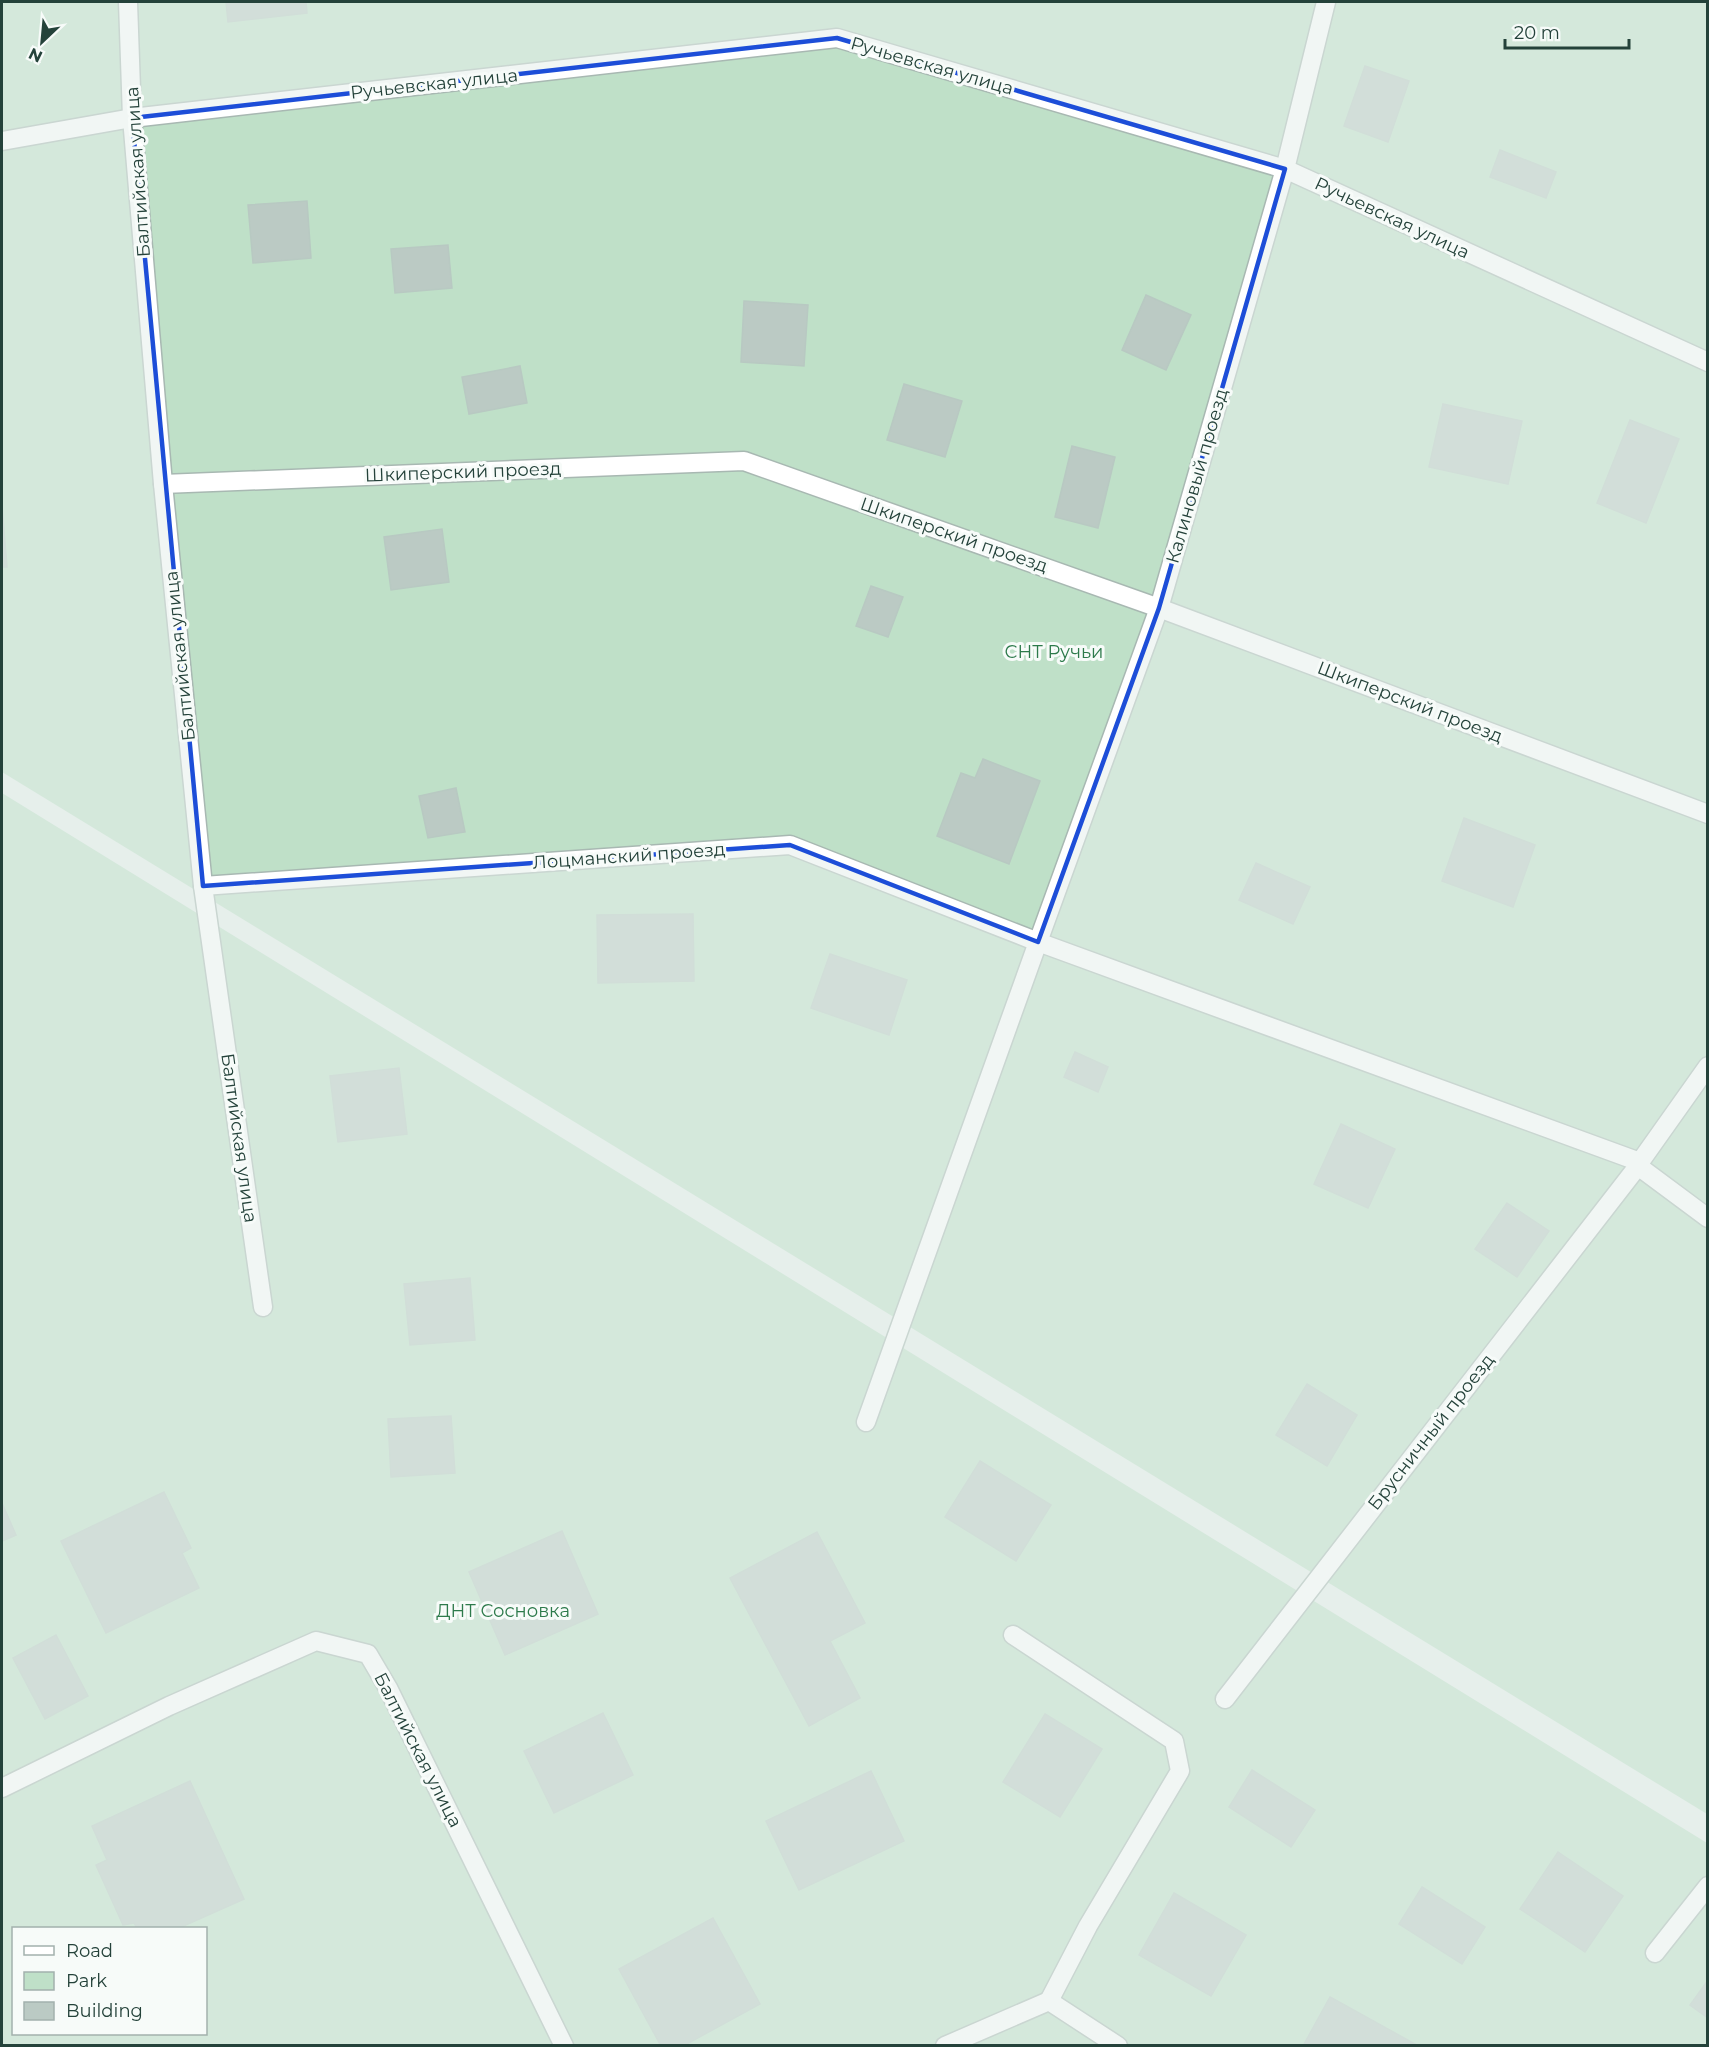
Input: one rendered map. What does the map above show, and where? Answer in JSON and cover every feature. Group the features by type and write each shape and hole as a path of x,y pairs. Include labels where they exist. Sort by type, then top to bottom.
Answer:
{"street":[{"name":"Балтийская улица","path":"128,2 132,118 163,484 203,886 263,1307"},
{"name":"Калиновый проезд","path":"866,1422 1159,608 1285,169 1326,2"},
{"name":"Ручьевская улица","path":"2,141 132,118 837,38 1285,169 1707,362"},
{"name":"Шкиперский проезд","path":"163,484 744,461 1159,608 1707,814"},
{"name":"Лоцманский проезд","path":"203,886 790,845 1038,942 1639,1164 1707,1218"},
{"name":"Брусничный проезд","path":"1225,1699 1639,1164 1707,1065"},
{"path":"945,2046 1049,2001 1088,1926 1179,1771 1174,1742 1013,1635"},
{"name":"Балтийская улица","path":"2,1788 169,1706 316,1641 368,1654 388,1688 564,2046"},
{"path":"1655,1953 1707,1886"},
{"path":"1049,2001 1118,2046"}],"highlighted area":[{"path":"837,38 1285,169 1159,608 1038,942 790,845 203,886 132,118"}],"green space":[{"name":"СНТ Ручьи","path":"2,2 1707,2 1707,1814 2,772"},
{"name":"ДНТ Сосновка","path":"2,793 1707,1843 1707,2045 2,2045"}],"building":[{"path":"226,2 306,2 307,13 228,22"},
{"path":"1365,66 1409,81 1388,142 1344,126"},
{"path":"1500,150 1556,172 1546,198 1490,177"},
{"path":"307,201 311,258 253,263 248,205"},
{"path":"448,245 452,288 395,293 391,249"},
{"path":"1146,295 1191,315 1166,370 1122,350"},
{"path":"744,301 808,305 804,366 741,362"},
{"path":"520,366 527,403 469,414 462,377"},
{"path":"904,384 962,401 945,457 887,440"},
{"path":"1443,404 1522,421 1508,484 1429,467"},
{"path":"1630,420 1679,439 1646,523 1597,503"},
{"path":"1072,446 1115,457 1098,528 1055,517"},
{"path":"2,505 7,567 2,567"},
{"path":"442,529 449,582 391,590 384,537"},
{"path":"871,586 903,597 888,637 856,626"},
{"path":"983,759 1040,781 1009,864 937,836 961,773 975,778"},
{"path":"456,788 465,832 428,838 419,796"},
{"path":"1464,818 1535,845 1513,907 1442,881"},
{"path":"1256,863 1310,887 1293,924 1239,900"},
{"path":"693,914 694,981 598,983 597,915"},
{"path":"830,954 907,980 889,1035 811,1008"},
{"path":"1075,1052 1108,1067 1098,1092 1064,1077"},
{"path":"399,1068 407,1134 338,1142 330,1076"},
{"path":"1341,1124 1395,1149 1368,1208 1314,1184"},
{"path":"1507,1203 1549,1231 1517,1277 1475,1249"},
{"path":"470,1278 475,1340 410,1345 404,1284"},
{"path":"1307,1384 1357,1415 1327,1466 1276,1435"},
{"path":"451,1416 455,1473 391,1477 388,1419"},
{"path":"980,1461 1051,1505 1016,1561 945,1517"},
{"path":"164,1492 191,1548 182,1553 199,1588 106,1633 61,1541"},
{"path":"2,1503 16,1535 2,1541"},
{"path":"562,1531 598,1614 505,1655 469,1572"},
{"path":"817,1532 865,1623 830,1641 860,1698 809,1726 730,1578"},
{"path":"56,1635 88,1696 45,1719 13,1658"},
{"path":"603,1713 633,1775 554,1813 524,1751"},
{"path":"1045,1714 1102,1749 1060,1817 1003,1782"},
{"path":"1252,1770 1315,1810 1291,1847 1229,1807"},
{"path":"871,1771 904,1841 799,1890 766,1821"},
{"path":"190,1781 244,1899 181,1927 136,1927 134,1923 123,1925 96,1865 107,1860 92,1826"},
{"path":"1558,1852 1623,1896 1585,1952 1520,1909"},
{"path":"1422,1887 1485,1927 1462,1964 1399,1924"},
{"path":"1174,1893 1246,1935 1211,1996 1139,1955"},
{"path":"713,1918 760,2004 683,2046 661,2046 619,1969"},
{"path":"1708,1980 1708,2018 1690,2005"},
{"path":"1330,1997 1415,2044 1303,2046"}]}
